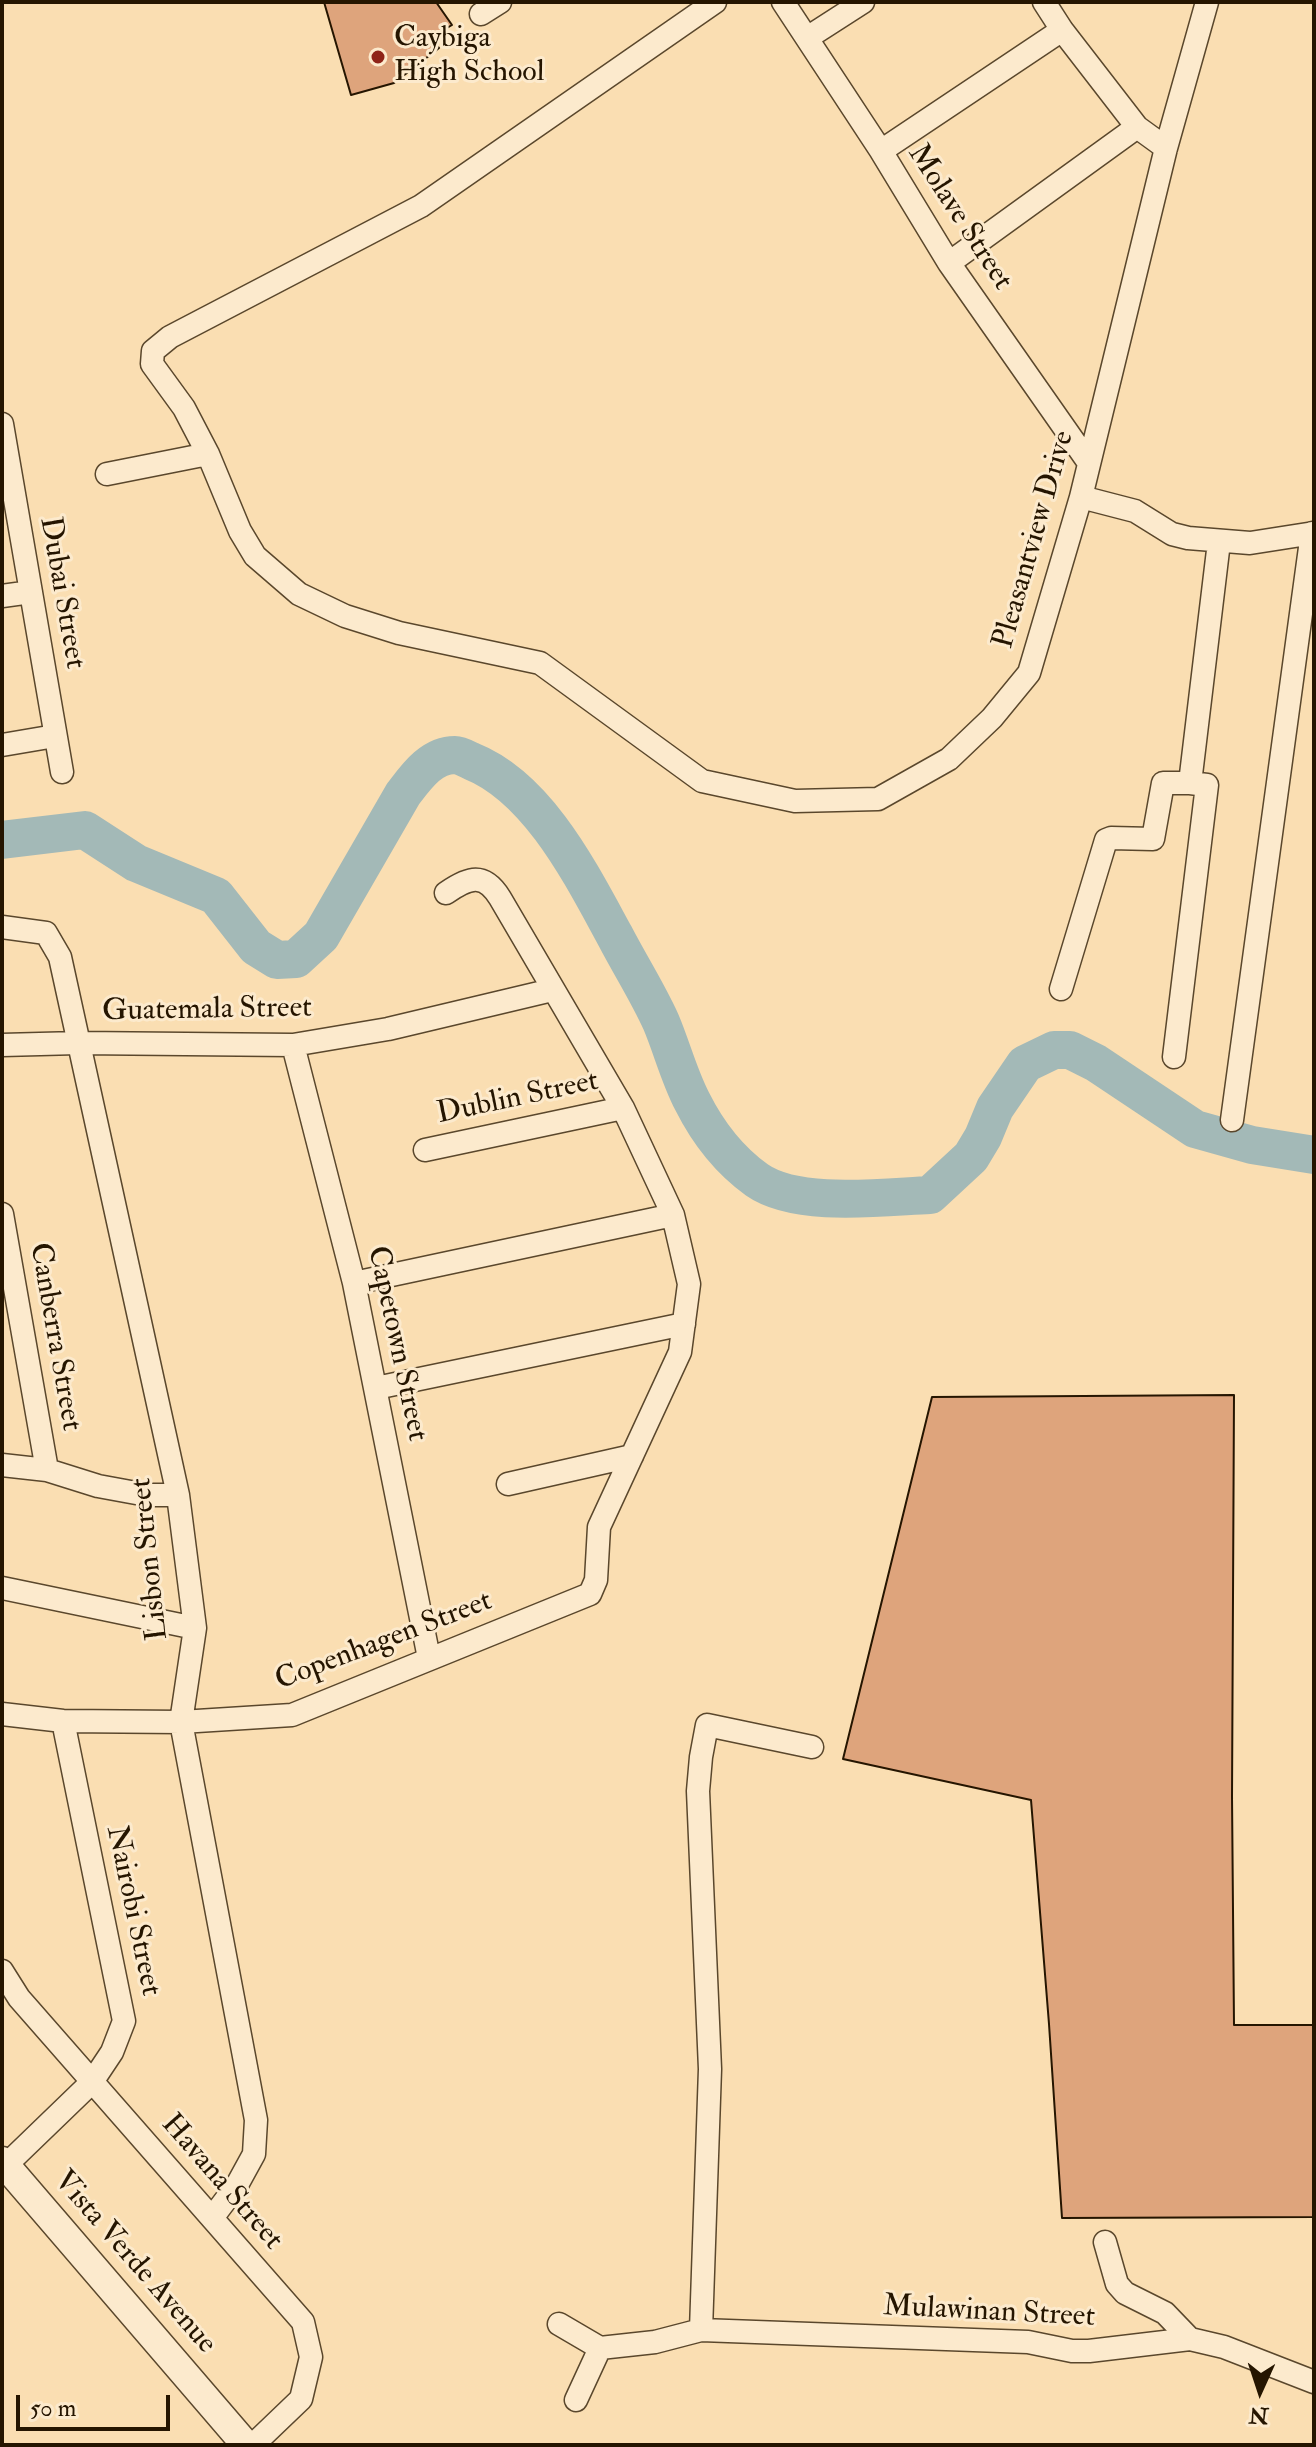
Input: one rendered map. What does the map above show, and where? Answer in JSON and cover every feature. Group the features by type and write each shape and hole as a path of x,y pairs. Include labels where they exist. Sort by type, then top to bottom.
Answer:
{"street":[{"name":"Pleasantview Drive","path":"715,2 421,206 170,337 153,351 152,364 184,408 208,454 240,531 255,556 299,594 345,616 399,633 540,663 702,781 795,801 878,799 949,759 992,718 1029,673 1081,497 1166,148 1206,3"},
{"name":"Molave Street","path":"783,2 881,151 949,263 1089,463"},
{"path":"807,38 863,2"},
{"path":"1044,2 1137,127 1166,148"},
{"path":"881,151 1062,30"},
{"path":"949,263 1137,127"},
{"name":"Dubai Street","path":"2,424 62,772"},
{"path":"107,474 208,454"},
{"path":"1081,497 1135,511 1172,534 1219,542 1272,541 1313,533 1232,1120"},
{"path":"1190,783 1219,542"},
{"path":"2,596 31,592"},
{"path":"2,745 55,736"},
{"path":"1061,989 1106,840 1154,838 1163,783 1207,785 1174,1057"},
{"path":"446,893 469,880 492,885 623,1108 673,1215 689,1284 680,1352 632,1456 508,1484"},
{"name":"Lisbon Street","path":"2,927 46,933 60,957 178,1495 195,1628 181,1722 256,2120 254,2154 237,2185 212,2218"},
{"name":"Guatemala Street","path":"2,1045 293,1045 388,1029 552,990"},
{"name":"Capetown Street","path":"293,1045 354,1283 429,1658"},
{"name":"Dublin Street","path":"425,1150 623,1108"},
{"name":"Canberra Street","path":"2,1214 47,1470"},
{"path":"354,1283 673,1215"},
{"path":"376,1388 684,1324"},
{"name":"Copenhagen Street","path":"2,1714 63,1721 181,1722 292,1715 590,1594 596,1580 599,1527 632,1456"},
{"path":"2,1465 47,1470 98,1486 147,1495 178,1495"},
{"path":"2,1588 195,1628"},
{"name":"Nairobi Street","path":"4,2163 92,2082 112,2052 124,2021 63,1721"},
{"path":"701,2330 710,2069 698,1791 704,1740 707,1725 812,1747"},
{"name":"Havana Street","path":"2,1971 19,1998 303,2322 311,2357 301,2399 253,2445"},
{"name":"Vista Verde Avenue","path":"4,2163 246,2445"},
{"path":"1105,2242 1117,2284 1125,2293 1165,2313 1190,2339"},
{"path":"559,2324 600,2348 576,2400"},
{"name":"Mulawinan Street","path":"600,2348 655,2342 701,2330 1028,2342 1072,2351 1190,2339 1224,2347 1314,2382"}],"building":[{"path":"324,2 436,2 452,25 430,38 439,48 394,83 351,95"},
{"path":"1234,1395 1234,2025 1314,2025 1314,2217 1062,2218 1031,1800 843,1759 932,1397"}],"waterway":[{"path":"2,840 85,830 136,863 216,896 256,947 277,960 296,959 321,936 413,781 431,763 455,755 495,774 518,791 556,836 588,887 650,1000 687,1091 705,1123 737,1163 757,1180 774,1189 817,1198 841,1199 930,1195 971,1157 995,1108 1025,1064 1054,1050 1070,1050 1096,1063 1195,1129 1252,1145 1314,1155"}],"place":[{"name":"Caybiga High School","path":"378,57"}]}
